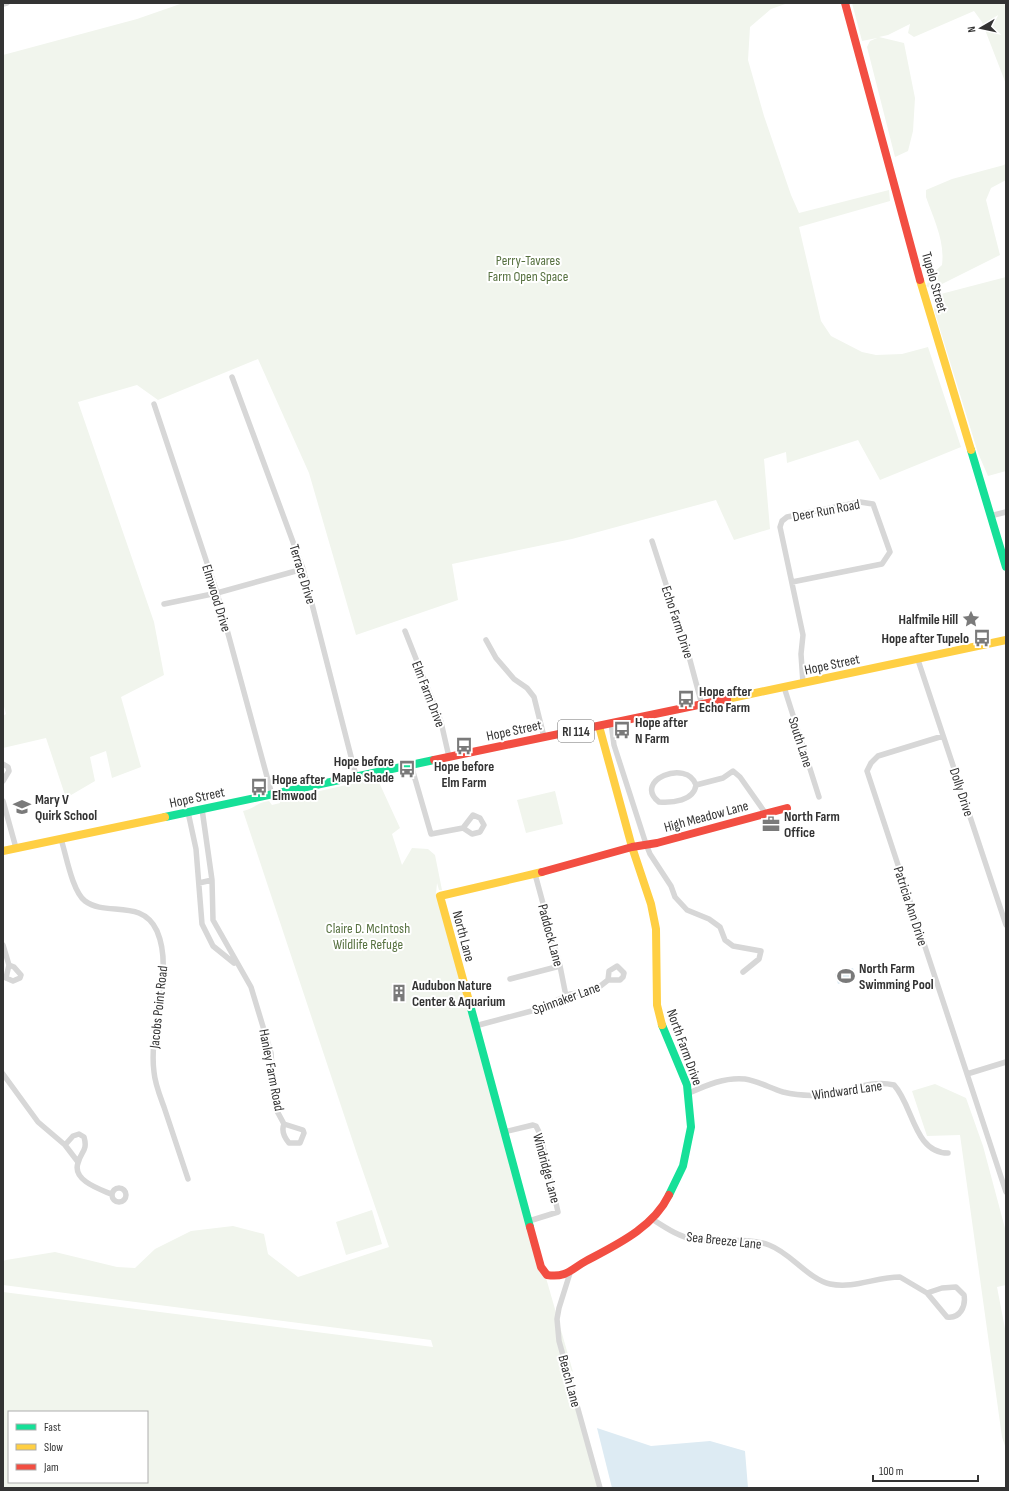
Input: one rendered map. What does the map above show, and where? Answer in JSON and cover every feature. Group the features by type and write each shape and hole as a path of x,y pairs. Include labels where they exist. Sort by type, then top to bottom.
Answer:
{"main road":[{"name":"Tupelo Street","path":"845,3 924,293 1006,567"},
{"name":"Hope Street","path":"61,839 356,776 918,660 1006,640"},
{"name":"North Farm Drive","path":"570,1274 584,1262 613,1248 652,1219 664,1205 683,1166 691,1127 689,1093 659,1015 655,957 656,929 642,872 632,847 599,726"},
{"name":"High Meadow Lane","path":"632,847 657,843 787,808"},
{"name":"RI 114","path":"3,851 61,839"},
{"name":"North Lane","path":"570,1274 553,1276 547,1275 541,1267 440,896 535,874 632,847"}],"street":[{"path":"3,4 7,3"},
{"name":"Terrace Drive","path":"232,377 303,570 356,776"},
{"name":"Elmwood Drive","path":"154,404 217,593 272,794"},
{"name":"Deer Run Road","path":"792,582 882,564 890,552 873,504 860,502 787,517 782,521 780,527 803,635 801,654 803,683"},
{"path":"990,516 1006,512"},
{"name":"Echo Farm Drive","path":"652,541 687,649 702,705"},
{"path":"164,604 217,593 303,570"},
{"name":"Elm Farm Drive","path":"405,631 441,722 449,757"},
{"path":"486,640 496,658 514,679 527,688 534,697 544,738"},
{"name":"Dolly Drive","path":"918,660 1006,925"},
{"name":"South Lane","path":"784,687 819,796"},
{"path":"611,723 614,745 650,854 672,886 675,898 687,910 710,919 720,927 725,940 733,946 761,952 759,959 743,972"},
{"name":"Patricia Ann Drive","path":"943,736 878,756 871,762 867,771 1006,1192"},
{"path":"3,764 8,767 9,772 3,781"},
{"path":"411,765 431,834 463,828"},
{"path":"696,785 722,778 733,771 740,777 766,814"},
{"path":"678,772 694,778 696,785 692,795 668,803 659,802 653,798 651,791 652,784 655,780 678,772"},
{"path":"3,801 16,848"},
{"name":"Hanley Farm Road","path":"202,809 212,880 213,920 251,987 264,1025 271,1053 274,1099 277,1111 284,1124"},
{"name":"Hanley Farm Road","path":"188,812 195,843 201,917 207,936 213,946 227,956 242,972"},
{"name":"Jacobs Point Road","path":"61,839 73,880 78,893 84,900 94,905 130,910 142,914 151,920 157,930 163,958 154,1037 154,1072 188,1179"},
{"path":"195,843 206,842"},
{"name":"Paddock Lane","path":"535,874 560,966 566,996"},
{"path":"199,883 212,880"},
{"path":"201,917 212,914"},
{"path":"3,945 8,965"},
{"path":"510,979 560,966"},
{"name":"Spinnaker Lane","path":"475,1026 539,1009 566,996 597,990 608,980"},
{"path":"967,1074 1006,1062"},
{"path":"4,1078 38,1122 65,1145 78,1162"},
{"name":"Windward Lane","path":"689,1093 714,1082 736,1079 758,1082 783,1092 799,1095 822,1095 868,1084 894,1085 904,1098 919,1133 925,1142 935,1151 948,1153"},
{"name":"Windridge Lane","path":"504,1132 533,1125 536,1126 540,1134 558,1212 529,1221"},
{"path":"65,1145 73,1136 79,1134 84,1137 86,1144 85,1150 78,1162 77,1168 80,1176 99,1189 111,1194"},
{"name":"Sea Breeze Lane","path":"652,1219 678,1235 687,1238 708,1241 756,1241 770,1245 785,1253 821,1280 829,1284 848,1286 900,1277 927,1293 947,1317 952,1318 957,1315 962,1310 965,1303 964,1295 956,1287 942,1288 927,1293"},
{"name":"Beach Lane","path":"570,1274 559,1308 559,1341 600,1488"}],"green space":[{"name":"Perry-Tavares Farm Open Space","path":"183,3 788,3 771,9 750,27 748,60 764,116 791,195 799,213 889,190 890,201 799,227 821,321 831,336 862,352 876,355 902,354 928,347 961,447 880,480 858,440 787,463 786,452 764,459 770,529 734,540 716,500 572,539 452,564 458,600 356,635 309,473 258,359 158,400 137,385 78,402 154,622 164,675 121,697 141,767 112,778 106,751 90,757 95,781 66,798 46,738 3,748 3,716 6,714 3,703 3,55 137,19"},
{"path":"852,3 1006,3 1006,84 982,22 974,11 914,37 908,33 910,24 888,35 879,37 904,43 915,98 913,131 908,151 895,157 867,47 870,41 877,38 862,41"},
{"path":"1006,163 1006,180 991,188 986,200 1000,255 932,289 926,286 932,274 942,265 943,256 940,239 926,197 926,190 952,179 1004,165"},
{"path":"1006,277 1006,471 988,476 978,453 934,310 937,295"},
{"name":"Claire D. McIntosh Wildlife Refuge","path":"377,778 400,828 392,834 402,865 412,848 428,849 435,855 442,890 439,890 437,883 436,894 573,1372 560,1363 562,1369 569,1370 599,1488 3,1488 3,1292 433,1347 431,1340 3,1285 3,1261 6,1260 55,1252 117,1267 135,1268 155,1249 191,1231 233,1226 264,1234 268,1254 298,1277 389,1247 243,811 269,801 272,805 280,803 280,800"},
{"path":"555,791 563,824 526,833 517,800"},
{"path":"935,1084 966,1098 983,1146 1006,1232 1006,1285 997,1287 1006,1334 1006,1449 1002,1437 960,1135 927,1136 912,1091"},
{"path":"372,1210 382,1244 346,1255 336,1222"}],"shaded area":[{"name":"North Farm Swimming Pool","path":"853,968 856,978 838,984 835,974"},
{"path":"597,1428 651,1446 710,1441 745,1451 748,1488 612,1488"}],"traffic: fast":[{"path":"971,450 1006,567"},
{"path":"165,817 434,760"},
{"path":"469,1001 530,1227"},
{"path":"662,1025 687,1085 691,1127 683,1166 669,1195"}],"traffic: slow":[{"path":"920,280 971,450"},
{"path":"727,699 1006,640"},
{"path":"599,726 632,847 651,904 656,929 657,1005 662,1025"},
{"path":"3,851 165,817"},
{"path":"469,1001 440,896 542,872"}],"traffic: jam":[{"path":"845,3 920,280"},
{"path":"434,760 727,699"},
{"path":"542,872 632,847 657,843 787,808"},
{"path":"530,1227 541,1267 547,1275 554,1276 564,1274 621,1242 644,1226 654,1217 669,1195"}],"place":[{"name":"Halfmile Hill","path":"971,619"},
{"name":"Hope after Tupelo","path":"982,638"},
{"name":"Hope after Echo Farm","path":"686,699"},
{"name":"Hope after N Farm","path":"622,730"},
{"name":"Hope before Elm Farm","path":"464,746"},
{"name":"Hope before Maple Shade","path":"407,769"},
{"name":"Hope after Elmwood","path":"259,787"},
{"name":"Mary V Quirk School","path":"22,807"},
{"name":"North Farm Office","path":"771,824"},
{"name":"North Farm Swimming Pool","path":"846,976"},
{"name":"Audubon Nature Center & Aquarium","path":"399,993"}]}
